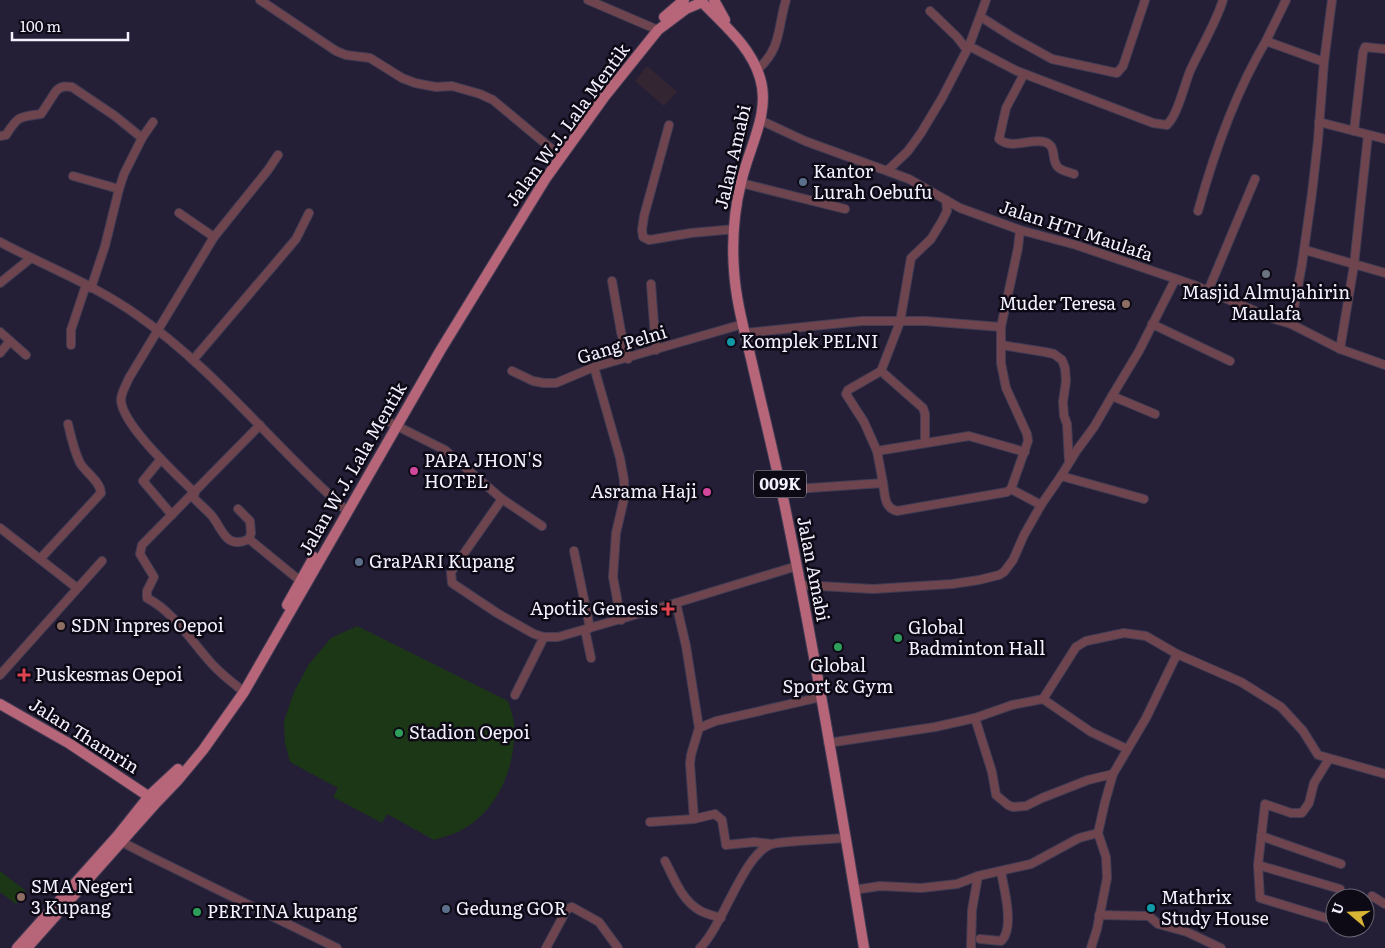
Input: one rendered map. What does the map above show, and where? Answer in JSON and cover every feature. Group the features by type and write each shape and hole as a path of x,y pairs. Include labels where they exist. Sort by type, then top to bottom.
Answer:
{"main road":[{"path":"393,425 465,300 537,186 655,28 684,0"},
{"name":"Jalan Amabi","path":"714,0 730,30"},
{"name":"Jalan W.J. Lala Mentik","path":"120,838 174,775 242,690 393,425 546,178 655,28 701,2"},
{"name":"Jalan Amabi","path":"701,2 743,45 757,70 762,86 763,103 760,120 741,183 734,230 734,271 744,328 801,585 864,948"},
{"name":"Jalan Thamrin","path":"0,704 70,744 153,799"},
{"path":"17,948 120,838"},
{"path":"28,948 120,838"}],"street":[{"path":"260,0 336,51 354,57 370,58 402,78 415,83 436,87 452,86 471,90 493,100 559,155"},
{"path":"588,0 655,28"},
{"path":"757,70 766,62 776,47 786,0"},
{"path":"888,170 908,151 921,133 968,48 986,0"},
{"path":"981,17 1058,62 1117,73 1123,66 1145,0"},
{"path":"930,11 968,48 1024,74 1153,123 1167,125 1174,114 1190,72 1212,28 1223,0"},
{"path":"1198,211 1210,168 1240,91 1286,0"},
{"path":"1290,324 1305,250 1332,0"},
{"path":"1266,41 1324,62"},
{"path":"1354,132 1363,52 1365,47 1385,49"},
{"path":"1024,74 1006,108 999,139 1004,143 1012,145 1036,141 1047,143 1053,148 1056,165 1061,170 1074,174"},
{"path":"0,136 6,135 16,120 21,117 41,114 56,91 67,86 72,87 115,116 142,138"},
{"name":"Jalan HTI Maulafa","path":"760,120 805,141 909,179 960,208 1020,230 1076,245 1208,291 1290,324 1340,349 1385,366"},
{"path":"71,345 71,330 110,227 124,174 142,138 154,122"},
{"path":"1319,122 1385,140"},
{"path":"669,125 644,216 643,238 649,240 734,230"},
{"path":"1340,349 1354,265 1368,135"},
{"path":"238,509 250,522 251,533 248,539 236,542 227,538 193,494 162,459 147,446 127,416 121,401 129,378 214,237 278,155"},
{"path":"73,176 119,189"},
{"path":"1208,291 1255,178"},
{"path":"741,183 845,209"},
{"path":"946,200 947,211 942,221 931,239 911,258 900,322 881,370 848,390 846,394 864,422 877,450 887,505 891,509 897,510 1007,492 1011,489 1028,444 1027,434 1006,388 1001,363 1001,327 1020,230"},
{"path":"180,213 214,237"},
{"path":"193,360 296,239 308,213"},
{"path":"0,242 88,286 137,315 193,360 260,426 348,504"},
{"path":"1305,250 1385,273"},
{"path":"0,283 31,258"},
{"path":"801,585 846,589 910,587 952,584 999,575 1013,560 1024,535 1041,505 1094,427 1139,351 1175,280"},
{"path":"612,281 628,359"},
{"path":"651,284 656,350"},
{"name":"Gang Pelni","path":"512,371 533,381 544,383 556,382 594,367 744,328 862,322 925,322 1001,327"},
{"path":"1152,324 1230,361"},
{"path":"0,332 26,355"},
{"path":"0,353 10,341"},
{"path":"1001,345 1054,354 1062,360 1065,368 1066,382 1063,402 1064,416 1067,424 1069,462"},
{"path":"594,367 620,458 624,480 624,499 616,534 613,577 621,620"},
{"path":"881,370 923,408 925,414 925,442"},
{"path":"1112,396 1155,414"},
{"path":"40,559 101,491 78,457 68,424"},
{"path":"393,425 445,450 502,499 542,526"},
{"path":"242,690 211,664 169,614 147,598 147,591 154,577 140,554 140,550 142,545 260,426"},
{"path":"877,450 968,436 1024,452"},
{"path":"162,459 142,481 172,515"},
{"path":"1061,476 1144,499"},
{"path":"781,490 883,483"},
{"path":"1011,489 1041,505"},
{"path":"502,499 451,572 450,578 452,583 497,613 534,634 544,637 558,637 621,620 797,566"},
{"path":"0,528 77,588"},
{"path":"248,539 302,584"},
{"path":"574,551 591,658"},
{"path":"0,675 102,561"},
{"path":"676,603 686,646 699,728 690,764 694,819"},
{"path":"1043,699 1076,647 1086,641 1124,633 1146,636 1177,654 1240,682 1281,707 1303,731 1318,755 1385,774"},
{"path":"515,695 544,637"},
{"path":"1091,948 1107,870 1106,857 1098,833 1098,826 1113,774 1146,718 1177,654"},
{"path":"699,728 716,720 821,697"},
{"path":"828,743 935,727 976,718 1012,705 1043,699 1091,732 1127,749"},
{"path":"976,718 992,772 996,795 1008,805 1013,807 1026,806 1088,780 1113,774"},
{"path":"1325,918 1260,898 1258,864 1264,804 1291,812 1302,813 1309,803 1314,783 1329,758"},
{"path":"650,822 694,819 712,814 717,815 722,820 726,845 754,842 772,844 845,838"},
{"path":"854,890 880,886 921,888 957,884 978,876 1031,864 1079,838 1098,833"},
{"path":"1261,836 1341,864"},
{"path":"120,838 149,856 337,948"},
{"path":"700,948 722,918 753,859 772,844"},
{"path":"665,861 678,888 689,901 699,910 722,918"},
{"path":"1258,864 1337,888"},
{"path":"980,940 1001,941 1005,936 1008,922 1001,872"},
{"path":"971,948 972,910 978,876"},
{"path":"546,948 567,909 570,907 575,907 600,922 618,948"},
{"path":"1099,915 1149,916 1158,924 1187,932 1221,948"}],"shaded area":[{"path":"647,66 677,92 664,106 635,81"}],"green space":[{"name":"Stadion Oepoi","path":"357,626 508,701 514,723 514,739 508,771 502,786 495,800 485,812 473,823 454,834 434,840 387,814 382,823 333,797 338,788 290,762 285,743 284,721 294,692 309,664 331,638"},
{"path":"0,871 26,891 16,904 0,892"}],"place":[{"name":"Kantor Lurah Oebufu","path":"803,182"},
{"name":"Masjid Almujahirin Maulafa","path":"1266,274"},
{"name":"Muder Teresa","path":"1126,304"},
{"name":"Komplek PELNI","path":"731,342"},
{"name":"PAPA JHON'S HOTEL","path":"414,471"},
{"name":"Asrama Haji","path":"707,492"},
{"name":"GraPARI Kupang","path":"359,562"},
{"name":"Apotik Genesis","path":"668,609"},
{"name":"SDN Inpres Oepoi","path":"61,626"},
{"name":"Global Badminton Hall","path":"898,638"},
{"name":"Global Sport & Gym","path":"838,647"},
{"name":"Puskesmas Oepoi","path":"24,675"},
{"name":"Stadion Oepoi","path":"399,733"},
{"name":"SMA Negeri 3 Kupang","path":"21,897"},
{"name":"Mathrix Study House","path":"1151,908"},
{"name":"Gedung GOR","path":"446,909"},
{"name":"PERTINA kupang","path":"197,912"}]}
